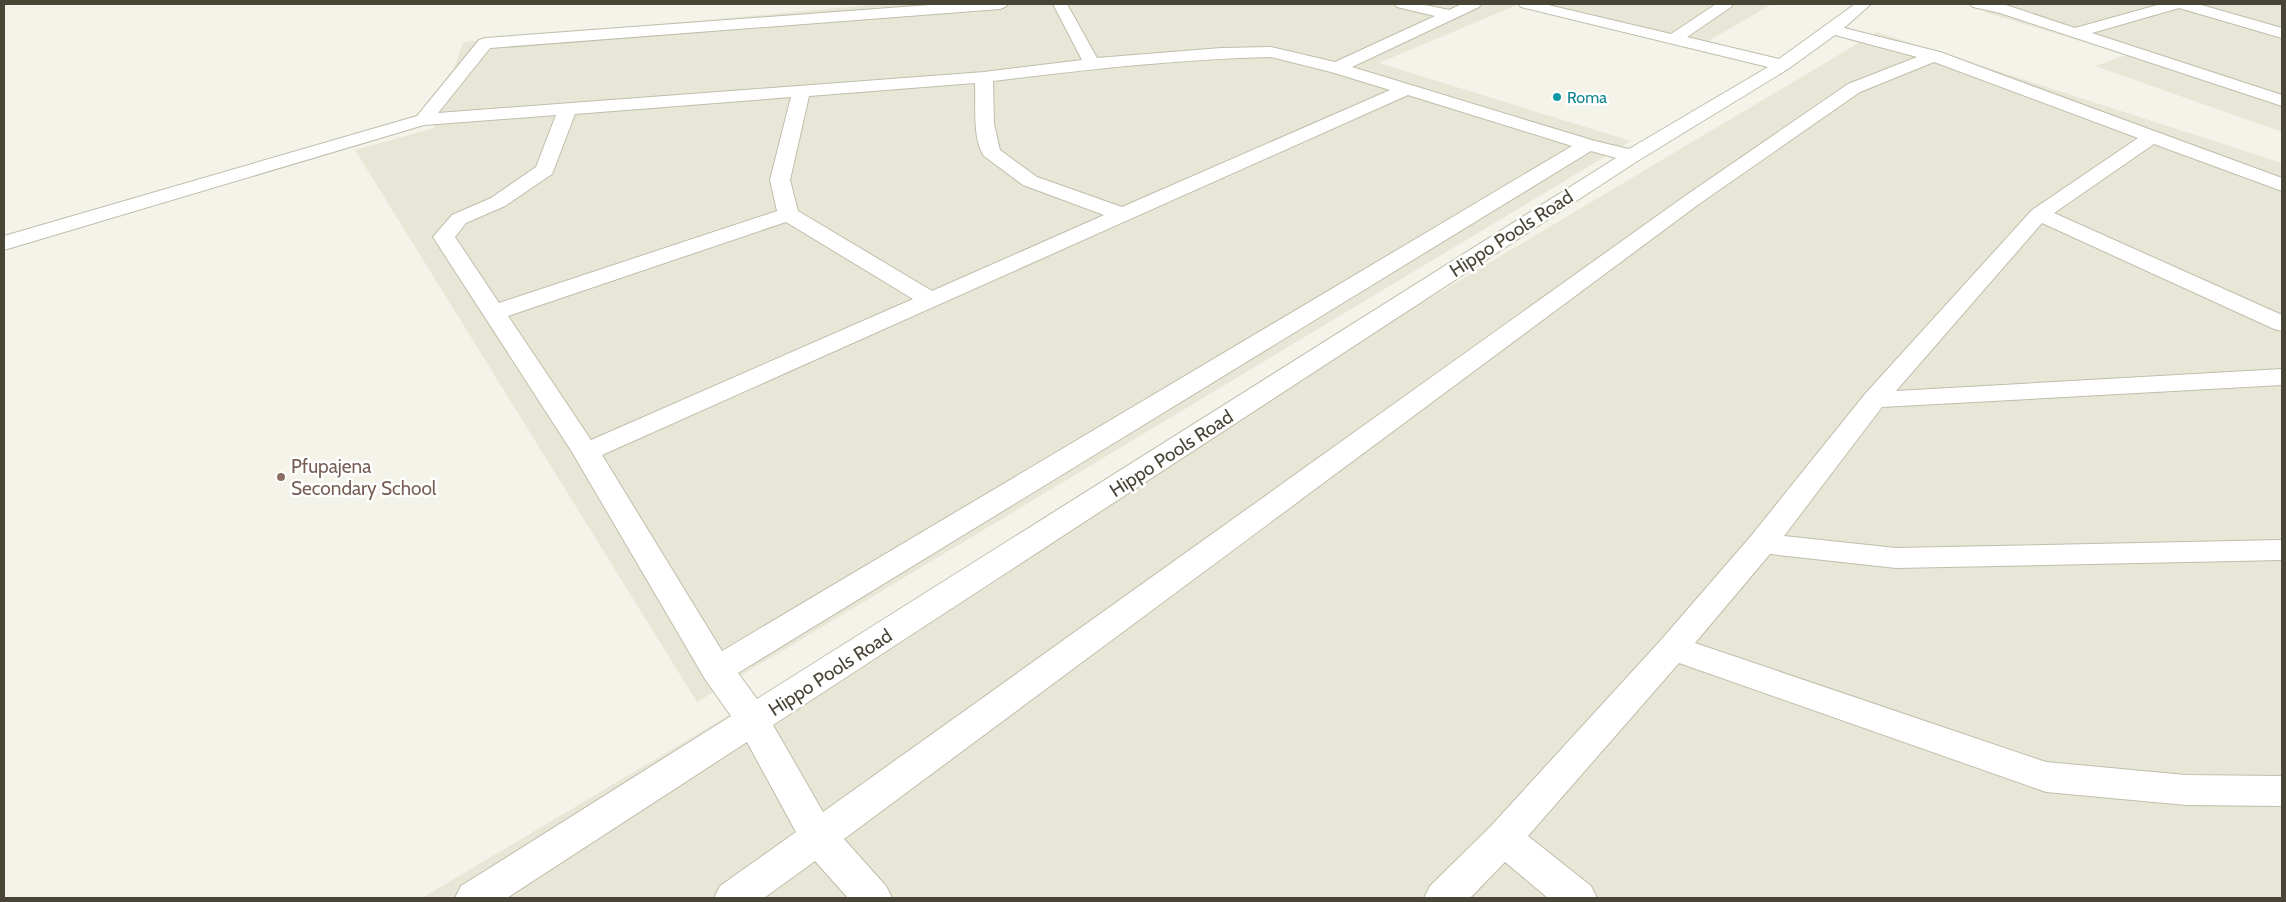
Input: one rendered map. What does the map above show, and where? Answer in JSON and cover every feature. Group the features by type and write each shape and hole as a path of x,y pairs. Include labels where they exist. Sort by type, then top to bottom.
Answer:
{"street":[{"path":"423,120 485,43 918,7 1000,4"},
{"path":"1060,4 1092,64"},
{"path":"1402,4 1450,15"},
{"path":"1337,68 1474,4"},
{"path":"1526,4 1782,65"},
{"path":"1675,38 1726,4"},
{"name":"Hippo Pools Road","path":"475,898 1632,156 1782,65 1834,30 1864,4"},
{"path":"1978,4 2003,6 2074,33 2282,101"},
{"path":"2074,33 2177,4"},
{"path":"2182,4 2282,33"},
{"path":"1834,30 1934,56 2282,185"},
{"path":"4,243 423,120 984,77 1092,64 1221,53 1271,52 1337,68 1405,90 1632,156"},
{"path":"734,898 1692,200 1854,88 1934,56"},
{"path":"984,77 985,124 991,152 1030,181 1121,214"},
{"path":"586,452 1405,90"},
{"path":"801,92 780,180 788,214 929,299"},
{"path":"567,110 545,170 498,202 459,218 444,237 586,452 717,670 753,721 818,837 872,898"},
{"path":"1444,898 1503,838 1673,648 1762,543 1874,400 2039,214 2153,136"},
{"path":"717,670 1588,144"},
{"path":"493,313 788,214"},
{"path":"2039,214 2282,324"},
{"path":"1874,400 2282,377"},
{"path":"1762,543 1896,558 2282,550"},
{"path":"1673,648 2046,777 2186,790 2282,791"},
{"path":"1503,838 1577,898"}],"shaded area":[{"path":"881,4 1772,4 1693,50 1517,5 1379,63 1631,141 697,702 355,150 434,128 463,42"},
{"path":"1986,4 2282,4 2282,132 2095,66 2126,55 1984,12"},
{"path":"1877,32 2282,163 2282,898 422,898"}],"place":[{"name":"Roma","path":"1557,97"},
{"name":"Pfupajena Secondary School","path":"281,477"}]}
